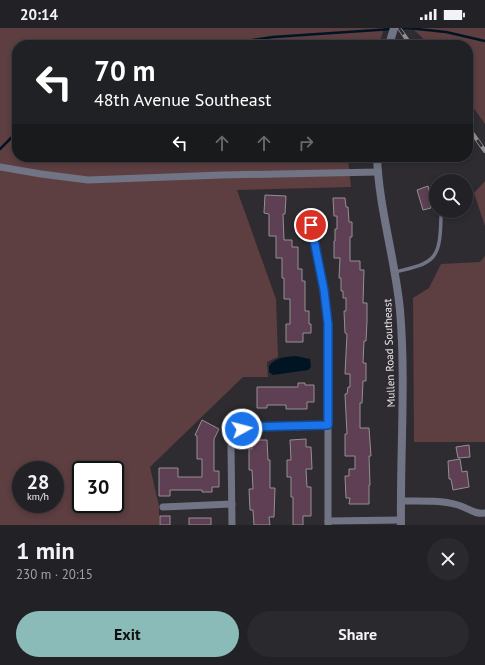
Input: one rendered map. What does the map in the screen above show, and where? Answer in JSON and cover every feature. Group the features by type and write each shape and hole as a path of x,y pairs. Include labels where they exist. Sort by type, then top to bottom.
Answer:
{"street":[{"path":"390,40 394,28"},
{"name":"Mullen Road Southeast","path":"377,162 382,207 395,272 401,329 401,523"},
{"path":"0,167 88,180 222,175 378,172"},
{"path":"311,225 324,290 328,324 328,523 401,523"},
{"path":"232,525 231,446 234,436 245,427 328,425"},
{"path":"401,501 428,501 458,505 480,514 485,513"},
{"path":"163,507 232,504"}],"lane":[{"path":"395,272 415,267 433,258 439,244 441,234 441,218"}],"shaded area":[{"path":"0,28 384,28 380,40 12,40 12,162 348,162 351,187 237,190 276,299 278,357 267,362 268,377 243,377 150,467 159,506 159,525 0,525"},
{"path":"412,28 485,28 485,124 473,107 473,40 425,40"},
{"path":"485,181 485,226 474,193"},
{"path":"485,256 485,442 414,442 413,298 429,288 441,264 480,262"}],"water":[{"path":"296,356 310,359 311,367 308,370 273,375 269,372 269,366 275,361 281,358"}],"building":[{"path":"428,186 429,208 423,210 417,190"},
{"path":"265,195 286,196 285,214 283,214 284,240 292,240 292,247 298,247 298,269 302,269 302,281 305,281 305,311 309,311 309,324 311,324 311,333 303,333 303,342 286,342 286,324 290,324 290,299 284,299 282,258 276,258 276,236 269,236 269,214 264,213"},
{"path":"333,198 345,198 346,207 348,207 349,222 352,222 352,237 350,237 350,261 360,261 360,270 364,270 363,303 367,303 367,321 363,363 366,363 366,381 363,381 362,403 360,403 360,428 369,428 371,456 369,456 369,504 349,504 350,498 346,498 345,476 349,476 349,469 355,469 355,456 345,456 345,434 347,434 345,394 347,394 348,387 350,387 350,374 345,374 347,334 345,333 344,311 346,311 346,298 343,298 343,291 341,291 341,278 339,278 340,258 334,258 334,241 335,229 337,229 337,216 334,216"},
{"path":"298,383 314,385 314,402 307,402 307,409 286,409 286,405 267,405 267,408 257,408 257,387 298,387"},
{"path":"202,420 219,429 214,439 214,471 219,471 219,487 212,487 212,492 202,492 202,490 170,490 170,496 159,496 159,468 178,468 178,477 202,477 202,459 197,459 197,436 195,435"},
{"path":"306,439 306,447 311,447 312,469 306,469 307,487 311,487 311,516 303,516 303,525 293,525 291,477 287,477 287,460 291,460 290,440"},
{"path":"252,440 267,440 268,460 270,460 270,488 275,488 274,517 269,517 270,525 254,525 253,510 250,510 249,489 253,489 252,470 249,470 249,449 252,449"},
{"path":"469,445 470,457 458,458 456,447"},
{"path":"460,459 462,472 467,471 469,487 453,490 451,479 449,479 448,461"},
{"path":"160,516 170,516 170,525 160,525"},
{"path":"189,518 211,518 211,525 189,525"}],"waterway":[{"path":"252,40 273,37 407,28"},
{"path":"408,28 446,32 485,41"},
{"path":"0,149 12,137"}],"railway":[{"path":"399,28 407,40"},
{"path":"473,134 485,151"}],"route":[{"path":"242,429 245,427 328,425 328,324 324,290 311,225"}]}
